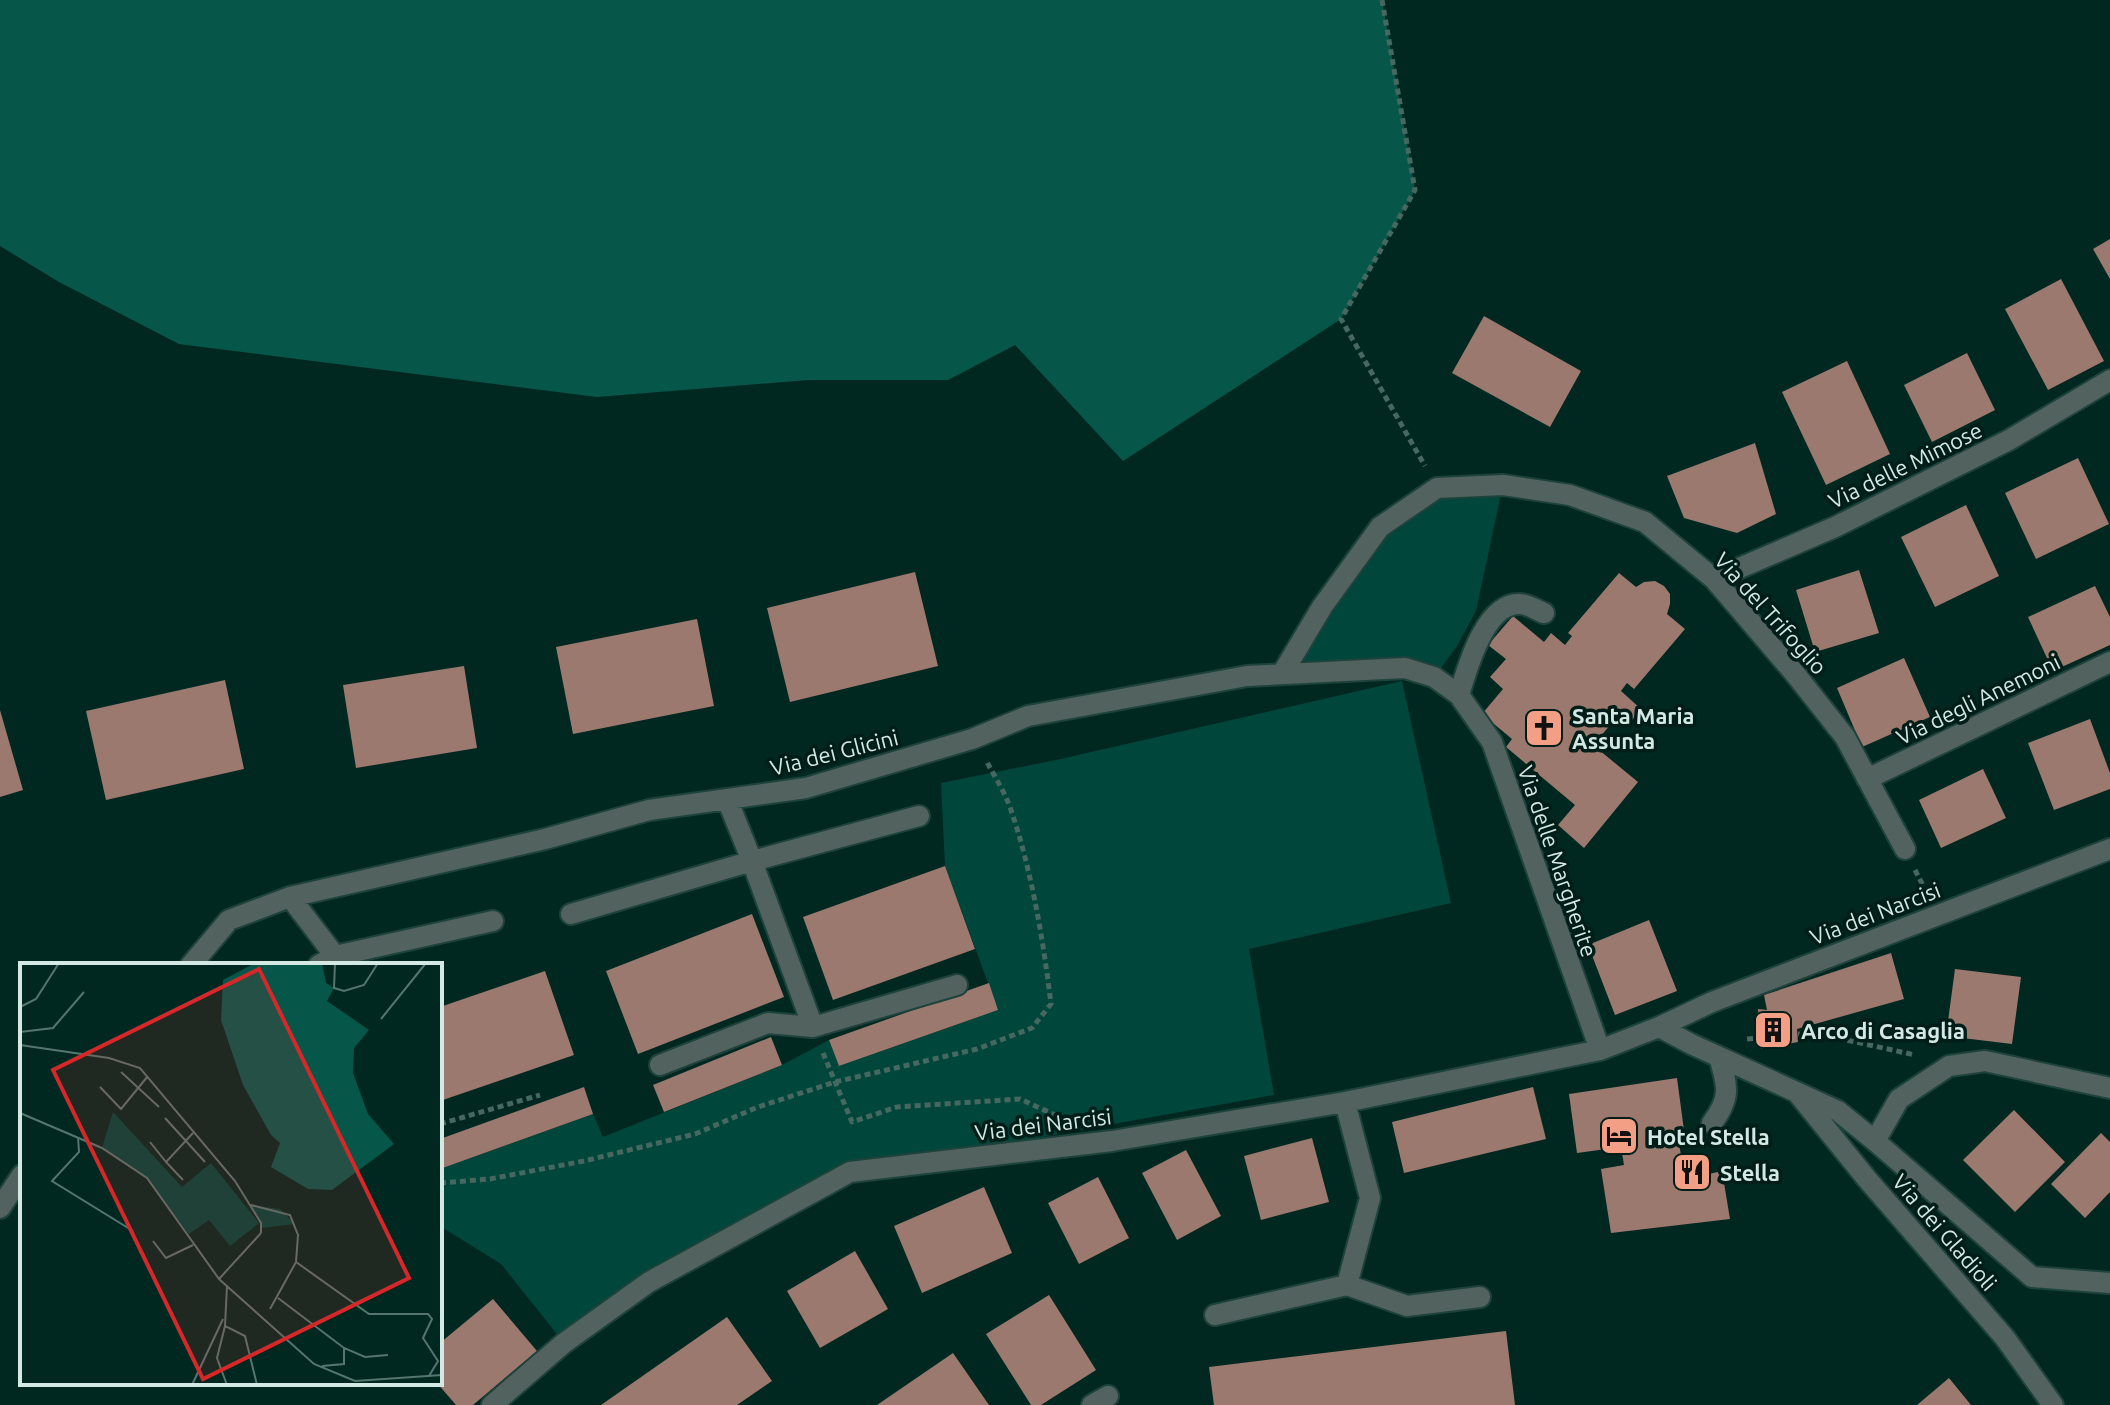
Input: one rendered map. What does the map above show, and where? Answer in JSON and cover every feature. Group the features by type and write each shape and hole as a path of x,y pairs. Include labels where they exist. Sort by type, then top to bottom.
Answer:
{"street":[{"name":"Via delle Mimose","path":"1714,579 1835,527 2009,440 2110,380"},
{"name":"Via del Trifoglio","path":"1437,488 1503,485 1570,495 1645,522 1714,579 1796,675 1845,737 1905,849"},
{"path":"1282,674 1322,607 1380,527 1437,488"},
{"path":"1459,695 1469,661 1483,631 1501,610 1520,604 1544,613"},
{"name":"Via degli Anemoni","path":"1867,779 2110,662"},
{"name":"Via dei Glicini","path":"193,963 229,920 290,897 545,839 649,810 806,788 972,739 1028,716 1247,676 1405,668 1434,677 1459,695"},
{"name":"Via delle Margherite","path":"1459,695 1492,742 1600,1050"},
{"path":"727,799 813,1027"},
{"path":"571,914 919,816"},
{"name":"Via dei Narcisi","path":"492,1405 564,1343 649,1282 850,1172 1112,1141 1345,1102 1600,1050 1712,1002 2110,849"},
{"path":"290,897 332,962 493,921"},
{"path":"660,1065 768,1023 813,1027 957,985"},
{"path":"1659,1027 1838,1111 1875,1141 1899,1099 1949,1066 1985,1061 2110,1088"},
{"path":"1712,1123 1726,1101 1726,1078 1719,1057"},
{"name":"Via dei Gladioli","path":"1796,1092 2005,1338 2053,1405"},
{"path":"1345,1102 1370,1198 1347,1285"},
{"name":"Via dei Gladioli","path":"1875,1141 2032,1277 2110,1283"},
{"path":"0,1208 20,1178"},
{"path":"1215,1315 1347,1285 1407,1306 1480,1297"}],"path":[{"path":"1382,0 1415,190 1341,319 1437,488"},
{"path":"1905,849 1928,896"},
{"path":"813,1027 852,1122 897,1107 1020,1099 1112,1141"},
{"path":"1798,1034 1833,1037 1949,1066"},
{"path":"442,1123 540,1095"}],"green space":[{"path":"0,0 1382,0 1415,190 1341,319 1123,461 1015,345 948,380 808,380 597,397 179,344 59,282 0,246"},
{"path":"1503,485 1476,611 1457,646 1434,677 1282,674 1380,527 1437,488"},
{"path":"1402,681 1451,903 1249,949 1274,1095 850,1172 564,1343 501,1264 442,1227 442,1168 593,1114 603,1137 782,1065 829,1040 839,1066 998,1010 945,866 941,783"}],"building":[{"path":"2110,239 2110,279 2093,249"},
{"path":"2061,279 2104,361 2048,390 2005,309"},
{"path":"1484,316 1581,371 1550,427 1452,373"},
{"path":"1967,353 1995,410 1932,442 1904,385"},
{"path":"1847,361 1890,454 1826,485 1782,392"},
{"path":"1755,443 1776,514 1737,533 1684,518 1667,476"},
{"path":"2078,458 2109,524 2036,559 2005,493"},
{"path":"1966,505 1999,576 1935,607 1901,537"},
{"path":"1859,570 1879,633 1815,652 1796,590"},
{"path":"915,572 938,666 790,702 767,608"},
{"path":"1619,573 1636,587 1655,581 1664,586 1670,594 1667,614 1685,629 1634,689 1627,683 1621,691 1641,709 1628,725 1618,716 1593,745 1638,782 1584,848 1558,825 1575,805 1506,747 1512,739 1482,714 1503,689 1490,677 1506,659 1488,645 1513,616 1544,642 1551,633 1565,645 1572,636 1568,633"},
{"path":"2095,586 2110,617 2110,645 2053,671 2028,617"},
{"path":"697,619 714,706 573,734 556,647"},
{"path":"1904,658 1930,717 1862,747 1837,688"},
{"path":"464,666 477,748 356,768 343,685"},
{"path":"225,680 244,769 106,800 86,711"},
{"path":"0,710 23,790 0,797"},
{"path":"2090,719 2110,773 2110,789 2054,810 2028,743"},
{"path":"1983,769 2006,818 1941,848 1919,800"},
{"path":"945,866 975,949 833,1000 803,917"},
{"path":"752,914 784,997 638,1054 606,971"},
{"path":"1649,920 1677,991 1615,1015 1588,945"},
{"path":"1891,953 1904,999 1797,1029 1798,1042 1761,1049 1758,1009 1767,1010 1764,995"},
{"path":"1955,969 2021,977 2012,1044 1946,1036"},
{"path":"545,971 574,1055 442,1100 442,1006"},
{"path":"989,983 998,1010 839,1066 829,1040"},
{"path":"771,1037 782,1065 664,1112 653,1085"},
{"path":"1677,1078 1685,1138 1678,1138 1682,1161 1705,1157 1709,1174 1722,1171 1730,1219 1611,1233 1601,1169 1624,1165 1621,1147 1577,1153 1569,1094"},
{"path":"584,1087 593,1114 442,1168 442,1138"},
{"path":"1533,1087 1546,1139 1404,1173 1392,1122"},
{"path":"2014,1110 2065,1162 2015,1212 1963,1160"},
{"path":"2101,1133 2110,1142 2110,1192 2085,1218 2051,1184"},
{"path":"1312,1138 1329,1202 1261,1220 1244,1156"},
{"path":"1186,1150 1221,1216 1177,1240 1142,1173"},
{"path":"1098,1177 1129,1238 1079,1264 1048,1203"},
{"path":"984,1187 1012,1253 922,1293 894,1226"},
{"path":"855,1251 888,1309 820,1348 787,1291"},
{"path":"1049,1295 1096,1370 1041,1405 1031,1405 986,1334"},
{"path":"493,1299 537,1351 473,1405 456,1405 439,1385 442,1385 442,1341"},
{"path":"727,1317 772,1381 737,1405 601,1405"},
{"path":"1506,1331 1515,1405 1214,1405 1209,1367"},
{"path":"953,1353 989,1405 877,1405"},
{"path":"1949,1378 1971,1405 1917,1405"}],"place":[{"name":"Santa Maria Assunta","path":"1544,728"},
{"name":"Arco di Casaglia","path":"1773,1030"},
{"name":"Hotel Stella","path":"1619,1136"},
{"name":"Stella","path":"1692,1172"}]}
